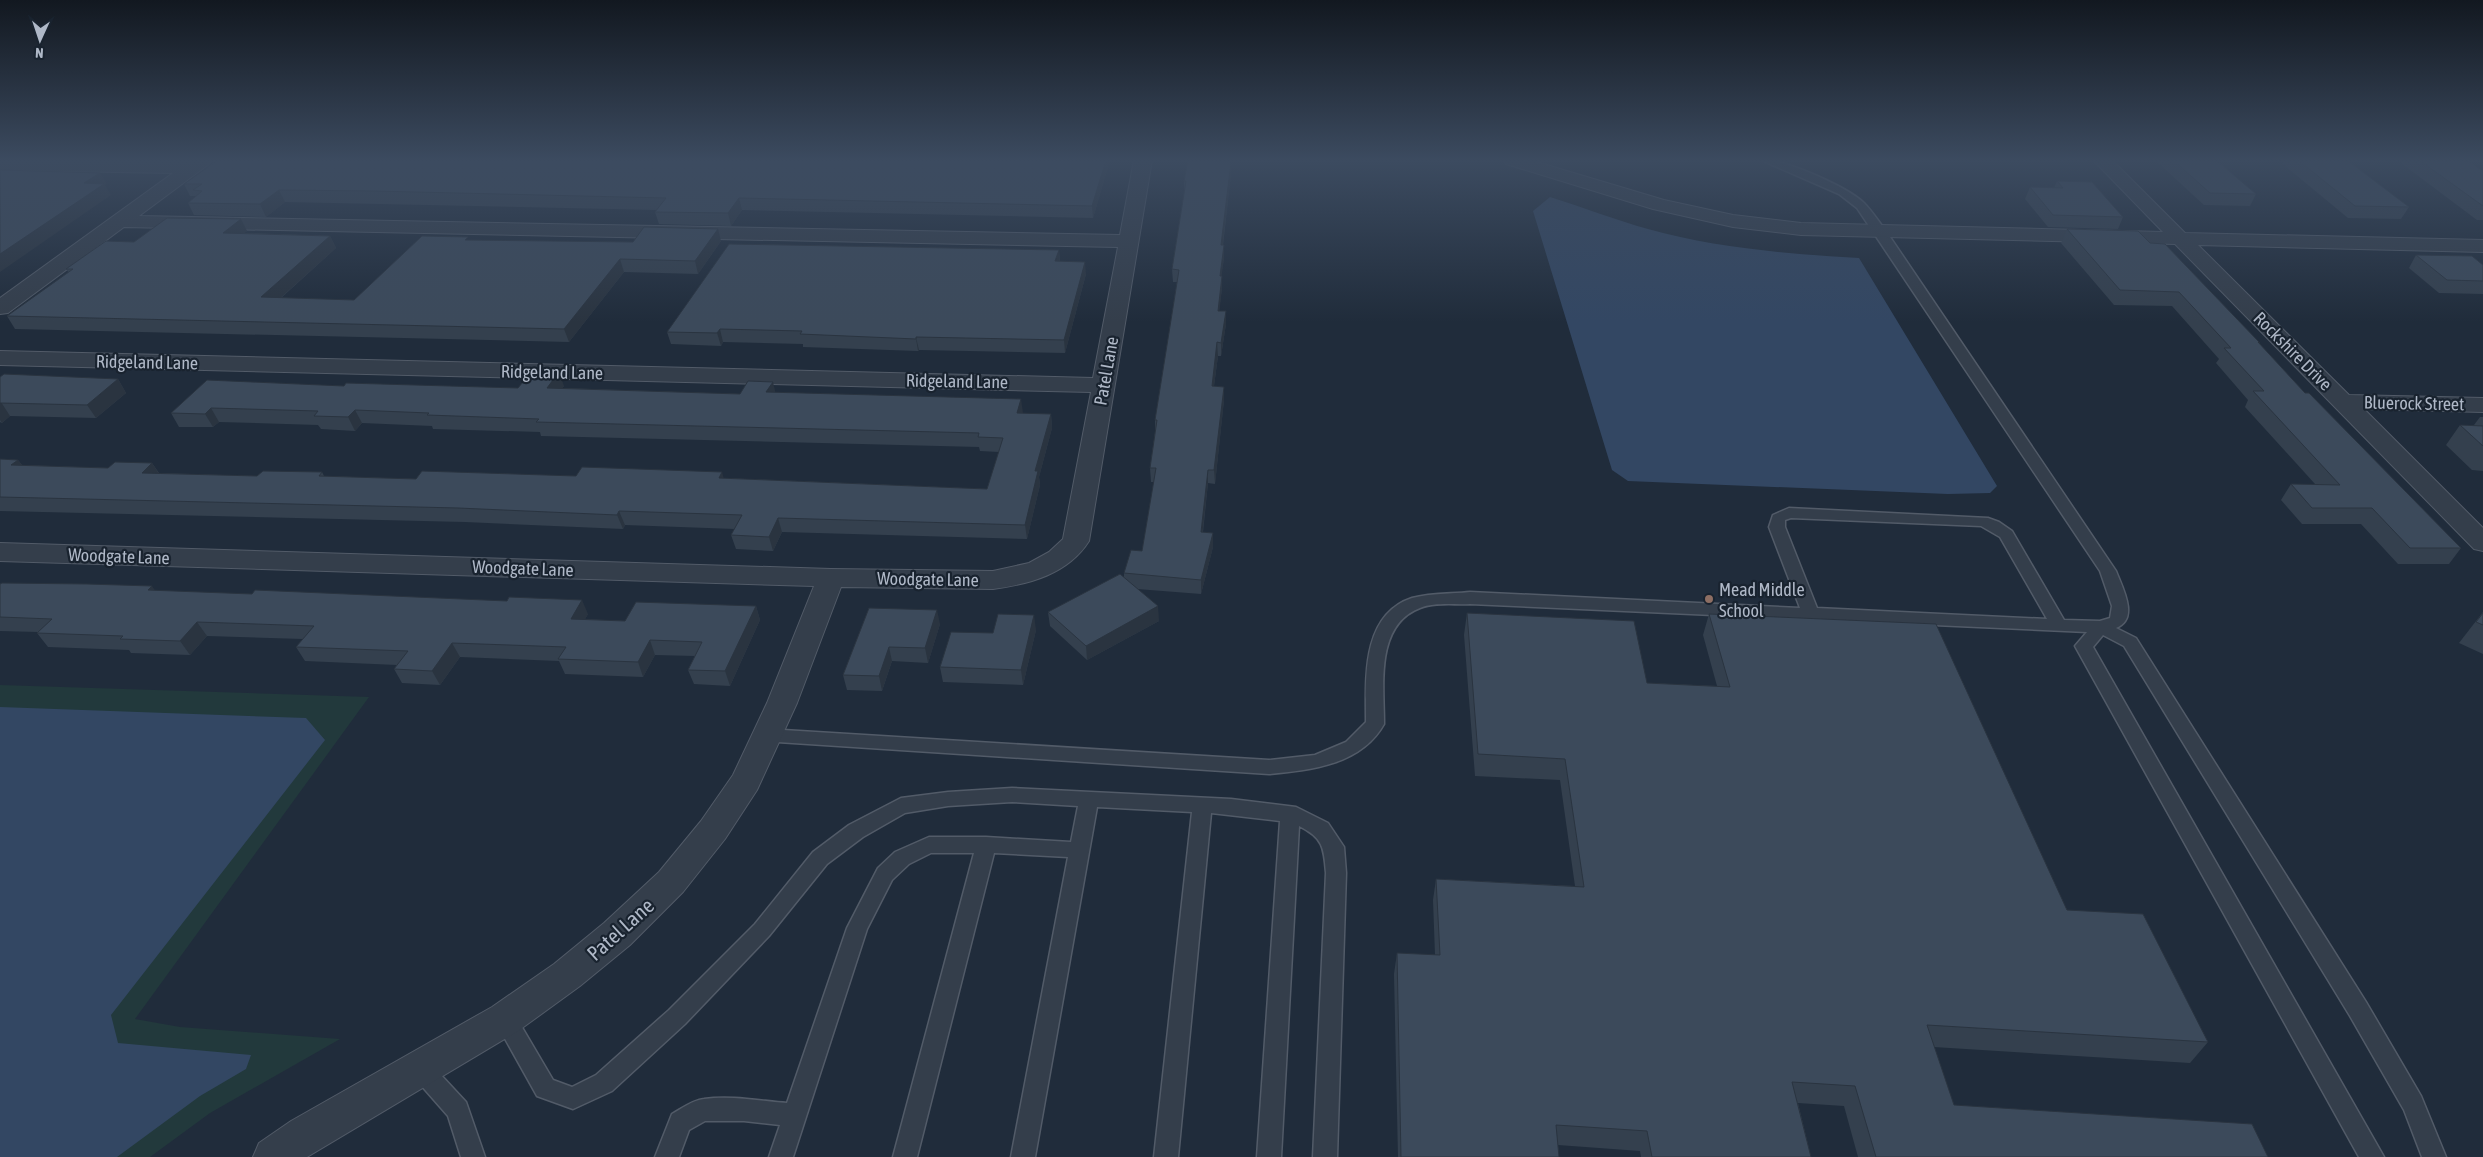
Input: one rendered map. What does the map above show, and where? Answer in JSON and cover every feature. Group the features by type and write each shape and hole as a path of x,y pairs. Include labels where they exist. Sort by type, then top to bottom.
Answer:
{"street":[{"path":"0,308 130,214"},
{"name":"Patel Lane","path":"1045,567 1065,555 1076,541 1133,214"},
{"path":"1701,214 1733,221 1802,229 2483,246"},
{"name":"Rockshire Drive","path":"2156,214 2483,543"},
{"path":"120,221 1128,241"},
{"name":"Ridgeland Lane","path":"0,358 1103,385"},
{"name":"Bluerock Street","path":"2344,402 2483,405"},
{"name":"Woodgate Lane","path":"0,552 830,578 993,580 1018,577 1045,567"},
{"name":"Patel Lane","path":"273,1157 305,1135 505,1019 567,975 610,940 671,882 713,830 746,781 767,736 830,578"}],"lane":[{"path":"767,736 1270,767 1317,762 1353,747 1375,724 1377,648 1389,619 1416,603 1470,598 2101,627 2118,621 2120,606 2108,571 1868,214"},
{"path":"1810,613 1778,527 1778,518 1789,513 1983,521 1994,524 2006,534 2058,625"},
{"path":"2101,627 2084,646 2372,1157"},
{"path":"2101,627 2130,642 2368,1026 2413,1104 2434,1157"},
{"path":"505,1019 544,1088 573,1098 604,1083 677,1017 762,930 820,858 856,831 901,806 948,799 1012,795 1202,806 1296,815 1321,828 1334,847 1336,873 1326,1157"},
{"path":"1023,1157 1088,800"},
{"path":"1166,1157 1202,806"},
{"path":"1269,1157 1290,815"},
{"path":"781,1157 857,928 885,874 902,858 929,845 986,845 1080,850"},
{"path":"904,1157 986,845"},
{"path":"420,1068 458,1110 473,1157"},
{"path":"667,1157 680,1122 703,1110 744,1110 795,1115"}],"green space":[{"path":"0,685 369,697 135,1019 180,1027 340,1039 210,1113 150,1157 0,1157"}],"water":[{"path":"1534,214 1602,214 1674,236 1700,241 1779,252 1859,258 1997,486 1990,493 1948,494 1628,481 1612,470"},
{"path":"0,707 306,718 325,740 111,1015 118,1043 251,1055 246,1069 200,1096 117,1157 0,1157"}],"building":[{"path":"0,214 59,214 0,254"},
{"path":"1181,214 1225,214 1221,245 1224,245 1218,311 1226,311 1221,343 1217,342 1212,386 1224,387 1214,470 1208,470 1201,532 1213,533 1201,580 1124,573 1131,550 1142,551 1156,468 1150,468 1157,420 1155,420 1179,270 1172,269"},
{"path":"2120,214 2123,217 2053,215"},
{"path":"167,218 241,219 223,233 330,236 261,297 354,300 422,236 468,237 465,240 633,242 644,227 718,229 695,261 620,259 564,329 7,316 73,269 66,269 106,241 134,242"},
{"path":"2067,229 2138,231 2150,243 2165,244 2305,393 2309,393 2461,548 2410,548 2372,508 2312,508 2291,484 2340,485 2253,391 2264,391 2224,348 2231,348 2179,292 2120,290"},
{"path":"729,244 1059,250 1055,261 1085,262 1064,340 916,337 916,339 800,334 802,331 720,329 717,333 667,332"},
{"path":"2416,255 2472,256 2483,265 2483,281 2447,280"},
{"path":"531,372 559,372 547,388 740,394 748,381 773,382 766,392 1021,399 1017,413 1051,414 1035,471 1038,471 1025,525 778,518 769,537 731,535 742,515 619,511 617,515 458,508 0,497 0,459 18,460 11,465 108,468 115,462 152,463 142,473 257,476 263,471 322,472 319,476 416,479 422,471 576,476 582,467 722,472 719,478 987,489 1003,438 978,437 979,433 536,422 539,419 355,410 348,417 314,416 318,411 211,408 205,414 171,413 207,380 344,386 346,383 518,388"},
{"path":"4,374 118,379 87,405 0,403 0,377"},
{"path":"2460,425 2483,426 2483,446"},
{"path":"1120,574 1158,606 1086,646 1048,612"},
{"path":"0,584 152,586 148,590 252,594 255,590 507,601 509,597 582,600 571,619 625,621 636,602 756,606 725,671 688,670 702,642 650,640 638,662 558,659 566,647 452,643 432,671 394,669 408,651 296,647 314,626 197,622 180,641 120,639 123,636 37,633 52,619 0,617"},
{"path":"869,608 937,610 925,648 889,647 879,676 843,675"},
{"path":"1467,613 1634,621 1647,683 1730,687 1709,614 1936,624 2067,910 2143,914 2208,1042 1927,1025 1954,1105 2252,1124 2268,1157 1876,1157 1855,1086 1792,1082 1811,1157 1652,1157 1647,1131 1556,1125 1559,1157 1401,1157 1397,953 1440,955 1436,879 1584,887 1565,759 1478,754"},
{"path":"2483,613 2483,625 2476,622"},
{"path":"998,614 1034,615 1021,670 940,667 951,632 993,633"}],"place":[{"name":"Mead Middle School","path":"1709,599"}]}
